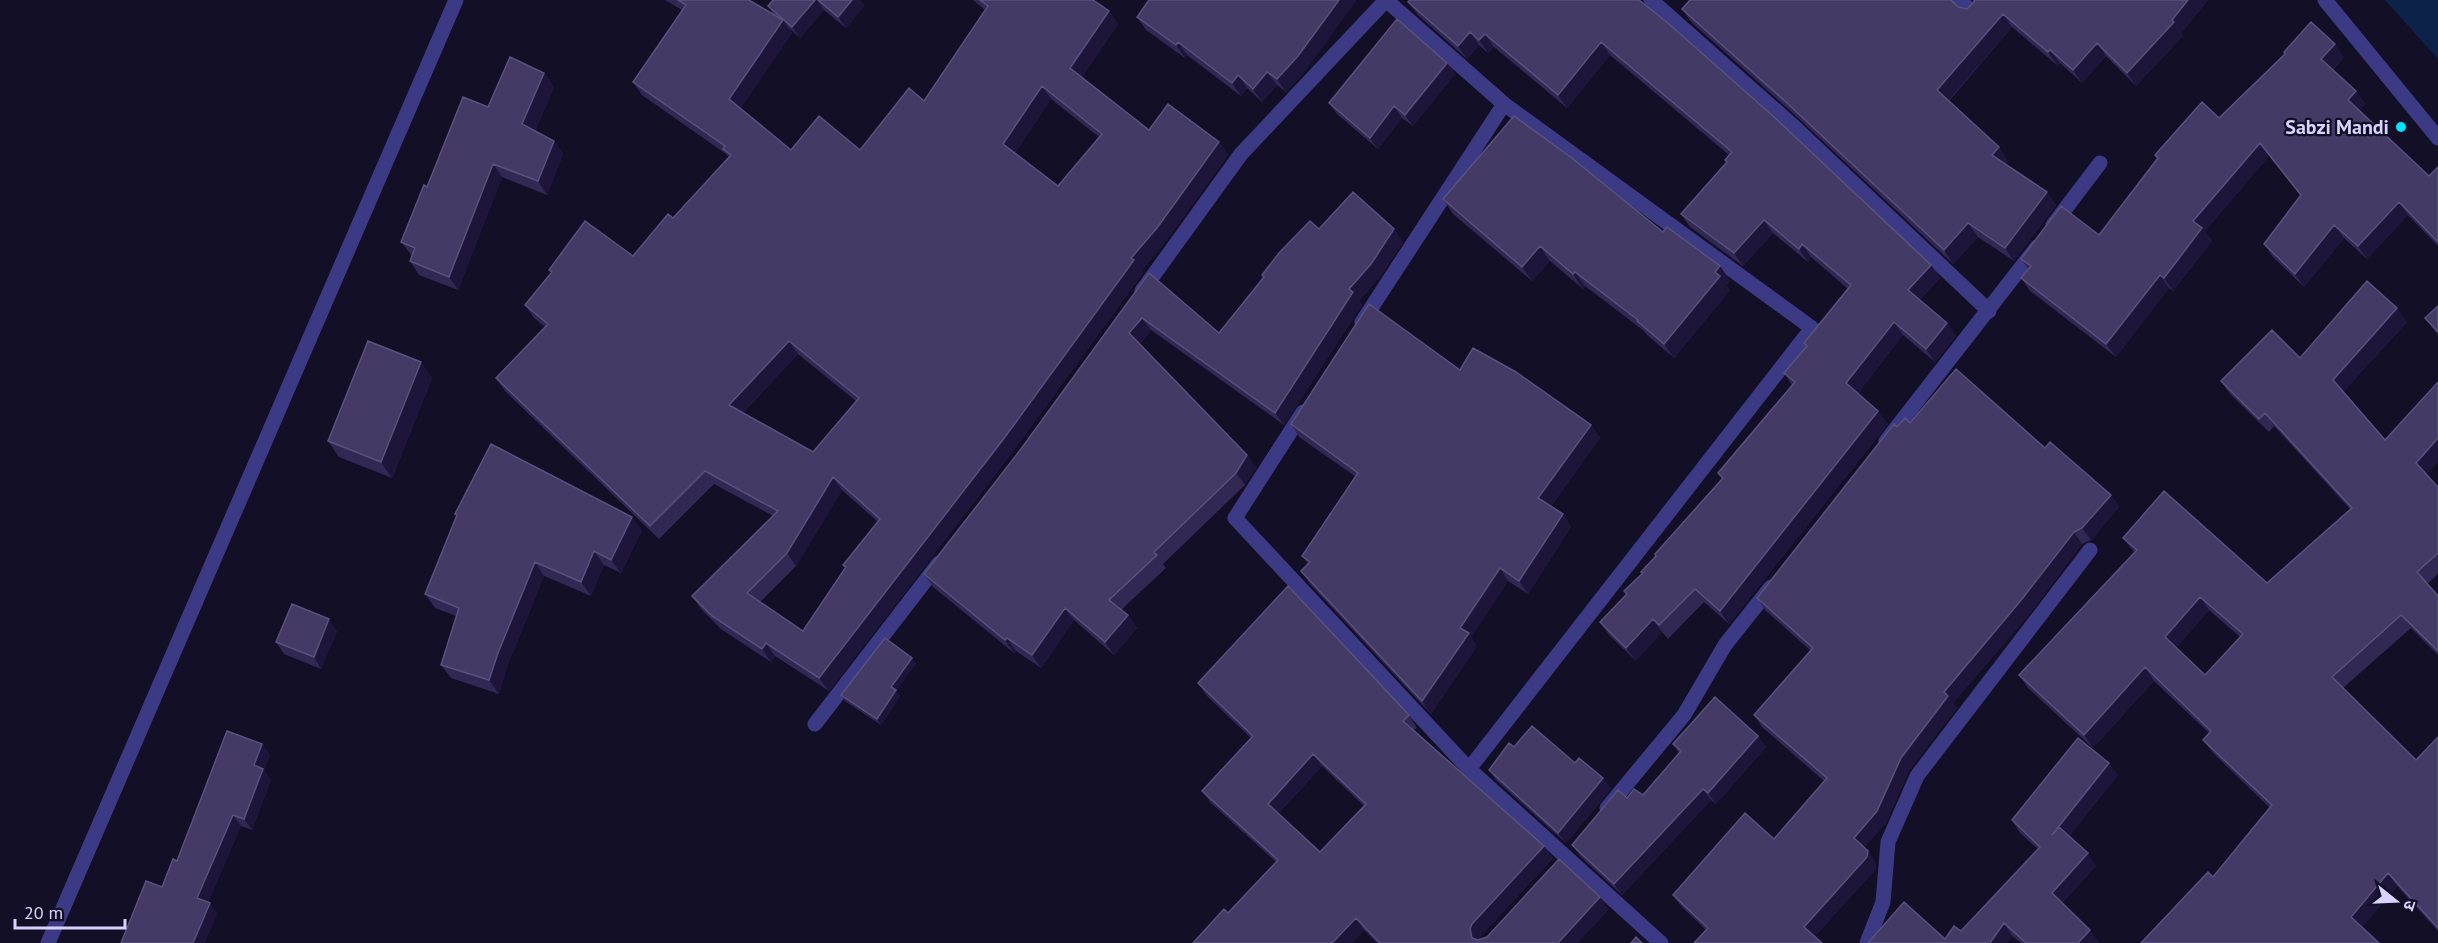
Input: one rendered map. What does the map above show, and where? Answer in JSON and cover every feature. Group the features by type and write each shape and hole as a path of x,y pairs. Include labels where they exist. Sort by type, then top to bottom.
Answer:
{"street":[{"path":"48,943 456,0"},
{"path":"1132,304 1241,154 1386,0 1504,104 1812,327 1469,769"},
{"path":"1651,0 1790,123 1989,311"},
{"path":"1959,0 1974,13"},
{"path":"2325,0 2438,138"},
{"path":"1357,330 1504,104"},
{"path":"1879,450 1989,311 2100,163"},
{"path":"1312,399 1235,518 1469,769 1661,943"},
{"path":"815,724 950,548"},
{"path":"1867,943 1884,902 1888,842 1917,776 2090,550"},
{"path":"1596,822 1684,716 1725,645 1784,571"}],"water":[{"path":"2385,0 2438,0 2438,59"}],"building":[{"path":"678,0 749,0 783,20 729,99 791,150 819,116 860,150 909,88 924,101 988,6 980,0 1093,0 1109,11 1070,68 1149,130 1168,104 1219,142 1157,228 1131,258 1134,260 1005,437 819,678 766,643 762,649 712,616 692,596 778,511 705,471 650,526 496,378 548,324 525,305 552,272 549,270 585,221 633,256 668,214 673,218 731,155 723,149 725,146 633,82 686,5","holes":["1042,86 1102,134 1058,186 1003,144","789,341 859,398 813,452 729,405","833,477 880,519 843,565 846,567 803,631 747,593 787,553"]},
{"path":"773,0 815,0 792,27 768,6"},
{"path":"818,0 852,0 838,17"},
{"path":"1149,0 1339,0 1298,56 1277,79 1267,72 1253,89 1238,75 1232,83 1178,42 1176,45 1137,17"},
{"path":"1410,0 1639,0 1774,117 1931,265 1908,290 1947,323 1926,349 1894,322 1846,383 1878,411 1720,611 1695,589 1659,625 1653,619 1626,648 1600,622 1627,594 1624,591 1643,573 1641,572 1656,556 1655,554 1723,478 1718,473 1795,382 1784,373 1807,346 1804,343 1851,285 1802,244 1799,249 1764,220 1734,253 1681,214 1727,162 1725,160 1732,152 1601,42 1558,95 1485,34 1479,40 1470,32 1458,46 1408,2"},
{"path":"1690,0 1951,0 1958,7 1967,9 1974,0 2188,0 2172,20 2174,22 2127,73 2097,43 2073,70 2003,14 1937,90 1999,147 1992,155 2047,192 2005,248 1968,223 1944,250 1787,103 1682,9"},
{"path":"1397,19 1447,63 1405,115 1394,106 1370,138 1329,103"},
{"path":"2311,22 2335,44 2321,59 2356,91 2348,100 2429,176 2438,167 2438,242 2399,202 2358,246 2334,225 2295,274 2264,244 2301,195 2260,143 2193,221 2202,228 2164,278 2160,275 2106,344 2021,278 2031,266 2021,259 2061,206 2099,235 2158,158 2155,155 2202,102 2219,118 2285,54 2284,52"},
{"path":"510,57 544,73 522,124 554,141 538,181 493,164 449,277 410,261 415,248 401,242 424,185 427,187 463,97 488,107"},
{"path":"1514,116 1573,159 1663,232 1667,227 1720,266 1715,272 1720,276 1664,344 1638,320 1575,272 1573,274 1540,246 1522,267 1443,199"},
{"path":"1353,192 1394,229 1371,264 1349,289 1353,292 1275,413 1142,318 1129,333 1247,455 1236,473 1154,552 1157,555 1109,600 1128,615 1105,642 1065,608 1032,655 1007,638 1005,640 924,574 1021,449 1149,273 1219,333 1264,277 1262,275 1279,253 1310,221 1319,229"},
{"path":"2367,281 2397,308 2333,380 2385,440 2438,382 2438,438 2416,463 2438,487 2438,553 2417,572 2438,596 2438,651 2401,615 2332,677 2416,760 2438,737 2438,928 2388,873 2351,917 2379,943 2141,943 2208,872 2213,877 2272,805 2203,740 2211,731 2145,667 2084,735 2019,675 2137,550 2123,538 2164,491 2267,583 2352,508 2265,413 2259,419 2221,381 2272,330 2300,358","holes":["2200,597 2243,634 2205,675 2165,637"]},
{"path":"1369,304 1460,370 1473,348 1516,372 1591,425 1538,498 1563,514 1519,581 1500,568 1460,628 1469,633 1422,701 1301,571 1310,562 1302,556 1358,473 1291,424"},
{"path":"2438,306 2438,332 2425,318"},
{"path":"368,341 421,362 381,462 328,441"},
{"path":"1956,369 2045,448 2050,442 2111,495 2082,528 2074,532 2022,599 1944,692 1948,696 1901,758 1877,811 1854,838 1868,851 1867,857 1804,927 1822,943 1694,943 1708,928 1673,895 1745,813 1774,839 1827,778 1754,715 1813,648 1757,598 1894,424 1897,427 1905,418 1910,423"},
{"path":"491,444 632,517 611,560 594,551 581,582 535,562 489,680 441,665 459,608 425,594 457,515 455,514"},
{"path":"1288,586 1409,715 1403,721 1544,846 1472,924 1470,929 1472,938 1478,940 1487,937 1559,859 1600,897 1558,943 1380,943 1356,918 1332,943 1193,943 1224,909 1228,913 1278,860 1202,791 1253,736 1198,683","holes":["1313,754 1366,804 1320,852 1268,804"]},
{"path":"292,604 329,619 314,657 276,642"},
{"path":"885,638 912,658 891,687 896,690 877,719 841,695"},
{"path":"1715,697 1758,736 1708,793 1703,789 1614,884 1572,845 1618,790 1627,798 1634,789 1643,795 1681,751 1673,744"},
{"path":"1532,726 1575,763 1579,758 1603,778 1558,833 1489,770 1509,743 1514,747"},
{"path":"227,731 262,744 254,765 263,769 244,819 233,815 197,898 210,903 193,943 121,943 146,881 162,887 173,859 177,861"},
{"path":"2078,738 2109,763 2052,835 2059,827 2088,853 2052,893 2090,930 2078,943 2026,943 2004,923 1990,943 1868,943 1904,902 1945,939 1954,926 1961,931 2040,847 2012,820"},
{"path":"1636,937 1642,943 1631,943"}],"place":[{"name":"Sabzi Mandi","path":"2401,127"}]}
